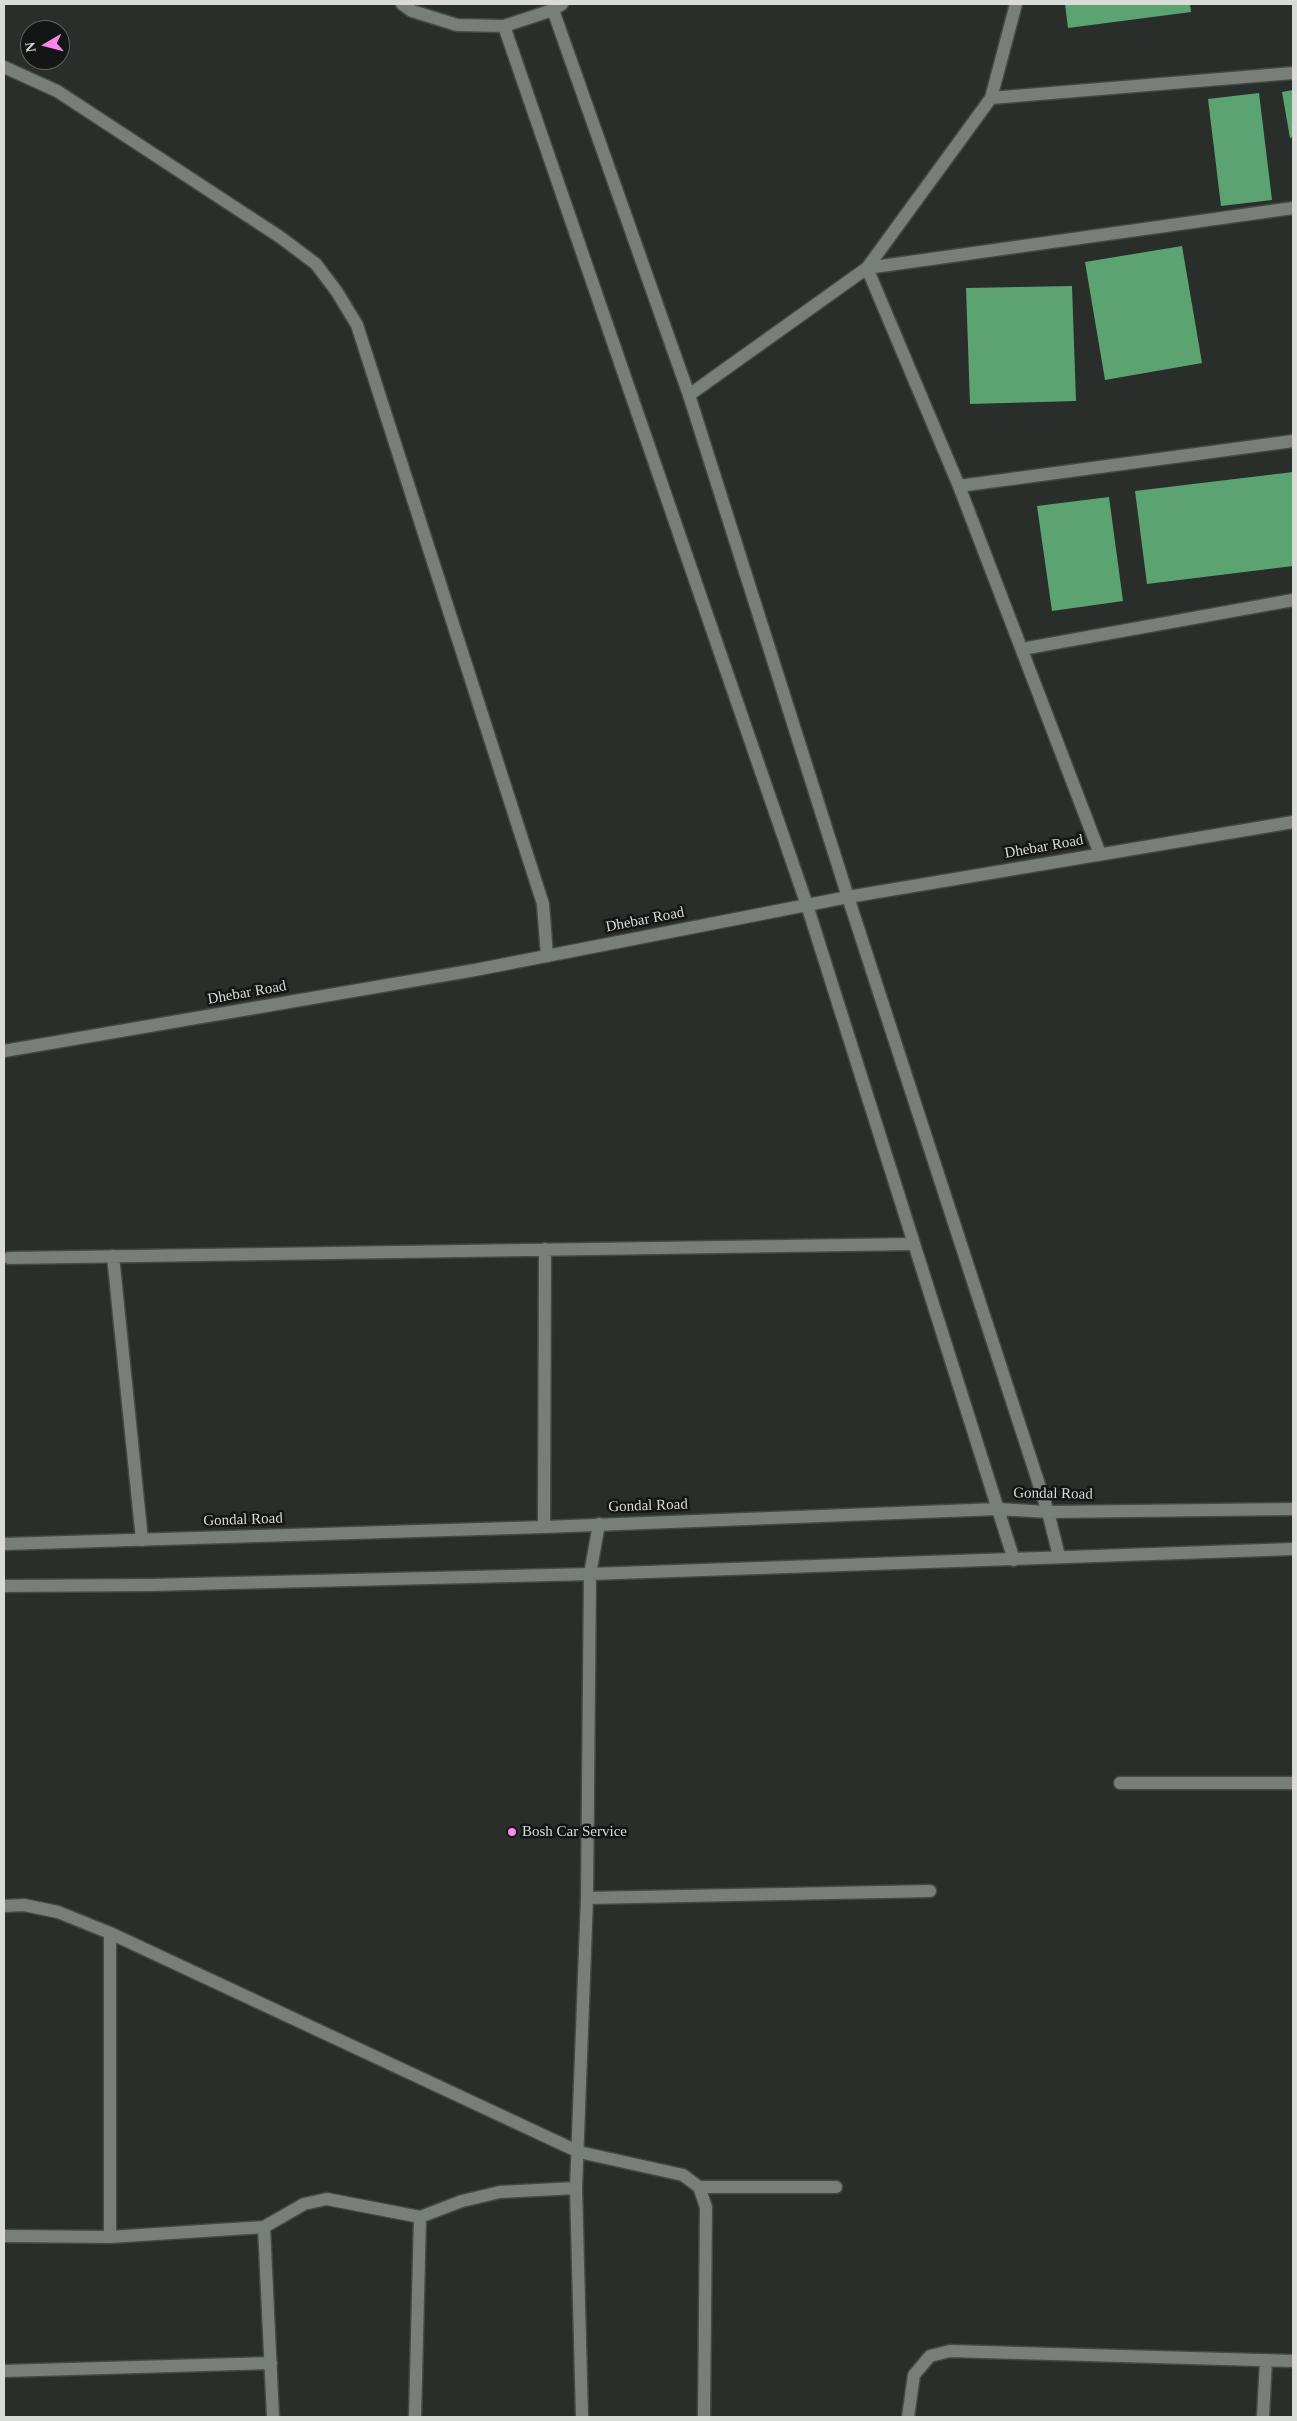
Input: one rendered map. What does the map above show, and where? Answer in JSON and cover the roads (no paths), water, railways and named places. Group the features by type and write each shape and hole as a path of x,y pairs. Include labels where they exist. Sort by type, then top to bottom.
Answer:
{"street":[{"path":"402,4 412,11 457,26 504,26 557,7 689,395 848,897 1048,1512 1059,1556"},
{"path":"689,395 868,268 991,98 1016,4"},
{"path":"504,26 807,905 1014,1560"},
{"path":"4,67 57,91 280,237 316,264 337,292 357,325 543,904 547,956"},
{"path":"991,98 1293,73"},
{"path":"868,268 1293,208"},
{"path":"868,268 959,486 1100,854"},
{"path":"959,486 1293,441"},
{"path":"1022,649 1293,600"},
{"name":"Dhebar Road","path":"4,1051 547,956 848,897 1293,822"},
{"path":"9,1258 914,1244"},
{"path":"544,1527 545,1249"},
{"path":"113,1256 142,1540"},
{"name":"Gondal Road","path":"4,1544 544,1527 998,1509 1048,1512 1293,1509"},
{"path":"582,2417 576,2188 579,2152 587,1898 590,1574 599,1524"},
{"path":"4,1586 170,1585 590,1574 1014,1560 1059,1556 1293,1550"},
{"path":"1120,1784 1293,1783"},
{"path":"587,1898 930,1891"},
{"path":"4,1906 24,1905 58,1912 110,1934 579,2152 683,2175 699,2187 706,2207 704,2417"},
{"path":"110,1934 110,2237"},
{"path":"699,2187 836,2187"},
{"path":"4,2236 110,2237 264,2227 304,2204 327,2199 420,2217 462,2201 500,2192 576,2188"},
{"path":"415,2417 420,2217"},
{"path":"264,2227 273,2417"},
{"path":"908,2417 914,2375 930,2356 950,2350 1293,2360"},
{"path":"1263,2417 1266,2360"},
{"path":"4,2371 271,2363"}],"place":[{"name":"Bosh Car Service","path":"512,1832"}]}
